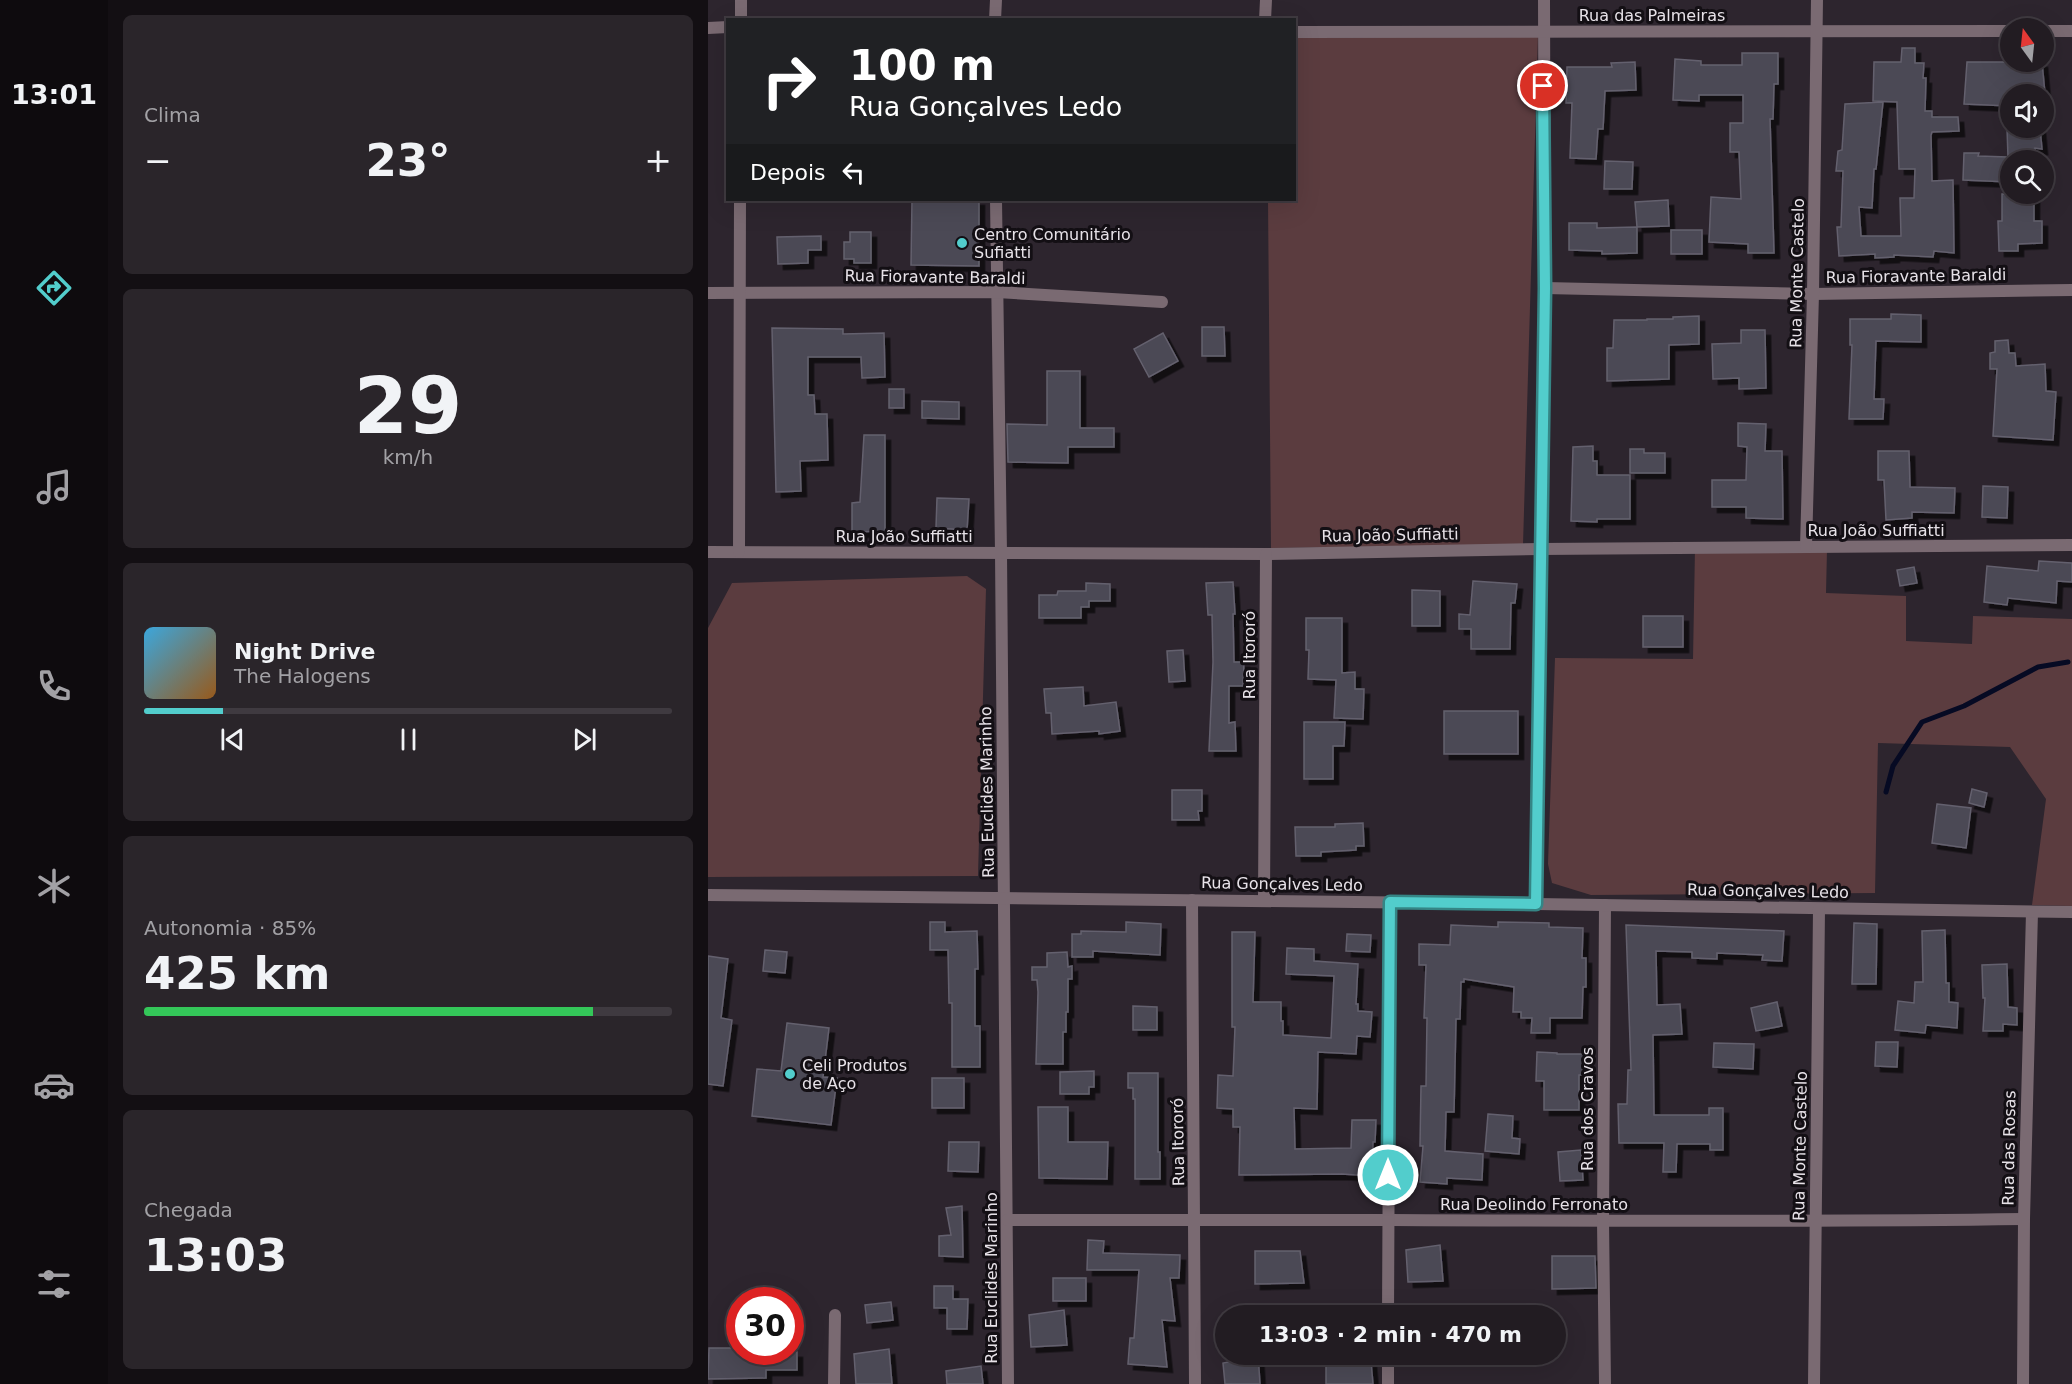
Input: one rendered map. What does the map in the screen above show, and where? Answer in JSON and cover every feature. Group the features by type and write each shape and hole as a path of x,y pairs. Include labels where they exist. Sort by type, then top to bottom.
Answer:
{"street":[{"path":"741,0 741,18"},
{"path":"995,18 996,0"},
{"path":"1265,18 1266,0"},
{"path":"1536,904 1545,288 1544,0"},
{"name":"Rua Monte Castelo","path":"1806,547 1813,294 1817,0"},
{"path":"708,28 726,27"},
{"name":"Rua das Palmeiras","path":"1296,32 2000,31"},
{"path":"2054,31 2072,31"},
{"path":"739,552 740,201"},
{"name":"Rua Euclides Marinho","path":"996,201 1008,1384"},
{"name":"Rua Fioravante Baraldi","path":"1545,288 1813,294 2072,290"},
{"name":"Rua Fioravante Baraldi","path":"708,293 997,292 1162,302"},
{"name":"Rua João Suffiatti","path":"708,552 1266,554 1540,549 2072,545"},
{"name":"Rua Itororó","path":"1264,901 1266,554"},
{"name":"Rua Gonçalves Ledo","path":"708,895 2072,912"},
{"name":"Rua Itororó","path":"1192,900 1196,1222 1195,1384"},
{"path":"1388,1305 1390,902"},
{"name":"Rua dos Cravos","path":"1605,905 1603,1221 1605,1384"},
{"name":"Rua Monte Castelo","path":"1814,1384 1819,909"},
{"name":"Rua das Rosas","path":"2023,1384 2024,1219 2032,912"},
{"name":"Rua Deolindo Ferronato","path":"1007,1220 1196,1222 2024,1219"},
{"path":"834,1384 835,1314"},
{"path":"1388,1365 1388,1384"}],"shaded area":[{"path":"1538,35 1523,545 1271,548 1268,201 1296,201 1296,38"},
{"path":"1695,548 1827,550 1826,593 1906,596 1906,641 1972,644 1973,616 2072,619 2072,906 2032,905 2046,799 2010,747 1878,743 1875,893 1591,895 1552,883 1548,864 1555,658 1693,659"},
{"path":"967,576 986,589 978,876 708,877 708,628 732,583"}],"building":[{"path":"1902,48 1915,48 1915,63 1924,63 1925,111 1932,111 1932,117 1958,117 1959,131 1932,132 1931,135 1932,181 1953,180 1954,253 1934,251 1933,257 1894,255 1894,257 1875,258 1875,254 1839,256 1837,227 1841,227 1843,171 1836,171 1838,151 1842,150 1845,104 1883,102 1876,169 1874,169 1872,208 1859,207 1861,236 1901,236 1900,198 1914,198 1915,169 1899,169 1897,102 1873,101 1874,62 1901,62"},
{"path":"1742,53 1778,53 1778,84 1774,84 1773,119 1770,119 1774,253 1748,253 1748,244 1709,242 1711,197 1741,199 1739,152 1730,152 1730,123 1743,123 1743,95 1699,95 1699,101 1673,100 1675,59 1701,61 1701,65 1742,65"},
{"path":"1635,62 1636,90 1605,91 1603,129 1598,129 1596,159 1570,158 1572,103 1566,103 1567,67 1612,67 1611,63"},
{"path":"1967,62 2000,62 2000,72 2043,72 2044,84 2000,84 2000,106 1964,104"},
{"path":"2007,138 2041,138 2042,149 2008,150"},
{"path":"1964,153 1979,153 1978,156 2000,157 2000,182 1963,180"},
{"path":"1605,161 1633,162 1632,189 1604,189"},
{"path":"1668,200 1669,226 1637,227 1635,202"},
{"name":"Centro Comunitário Sufiatti","path":"912,201 979,201 979,266 911,265"},
{"path":"2002,204 2034,204 2034,221 2042,221 2042,243 2018,244 2018,251 1999,251 1998,221 2002,221"},
{"path":"1569,223 1597,223 1597,228 1637,227 1637,253 1602,254 1602,251 1569,250"},
{"path":"1671,230 1702,230 1702,254 1671,254"},
{"path":"850,232 871,232 871,263 854,263 854,259 844,259 844,242 850,242"},
{"path":"821,236 821,250 808,250 808,263 778,264 777,237"},
{"path":"1891,314 1921,315 1921,342 1876,341 1874,399 1884,399 1883,419 1849,419 1852,345 1850,345 1850,319 1891,319"},
{"path":"1699,316 1699,344 1669,345 1669,379 1607,381 1607,348 1613,348 1614,320"},
{"path":"1202,327 1224,327 1225,356 1202,356"},
{"path":"772,328 843,329 843,334 884,333 885,377 862,378 861,357 808,357 808,395 814,395 815,414 827,414 828,460 800,461 801,491 776,492"},
{"path":"1741,330 1765,330 1766,388 1739,389 1739,378 1713,379 1712,344 1741,343"},
{"path":"1163,333 1178,361 1149,377 1134,349"},
{"path":"2008,340 2009,353 2015,353 2016,366 2045,364 2046,391 2056,392 2053,440 1993,436 1997,369 1990,369 1990,353 1995,352 1995,341"},
{"path":"1047,371 1080,371 1080,428 1114,428 1114,447 1068,447 1068,463 1008,462 1007,424 1047,425"},
{"path":"889,389 904,389 904,408 889,408"},
{"path":"922,401 959,402 959,419 922,418"},
{"path":"1738,423 1766,424 1765,451 1782,451 1783,519 1746,518 1746,507 1712,507 1712,480 1746,480 1747,447 1738,446"},
{"path":"864,435 885,435 885,531 852,532 852,503 860,502"},
{"path":"1593,446 1593,461 1597,461 1597,475 1630,475 1630,519 1597,519 1597,522 1571,521 1573,447"},
{"path":"1630,449 1644,449 1644,453 1665,453 1665,473 1630,473"},
{"path":"1878,451 1909,451 1910,487 1955,488 1954,513 1912,512 1912,518 1886,520 1884,480 1878,480"},
{"path":"1983,486 2008,487 2007,518 1982,517"},
{"path":"937,498 969,499 967,530 936,528"},
{"path":"2039,561 2072,563 2072,582 2057,581 2056,603 2008,598 2007,605 1984,602 1987,566 2038,571"},
{"path":"1914,567 1917,583 1900,586 1897,570"},
{"path":"1473,581 1517,584 1515,603 1511,603 1510,649 1471,649 1471,629 1459,629 1459,614 1470,615"},
{"path":"1233,582 1234,662 1244,662 1243,686 1229,686 1229,723 1235,722 1236,751 1209,751 1213,662 1212,615 1208,615 1206,583"},
{"path":"1086,583 1110,584 1110,601 1089,601 1089,607 1081,607 1081,618 1039,618 1039,595 1057,595 1058,591 1086,591"},
{"path":"1412,590 1440,591 1440,626 1412,626"},
{"path":"1643,616 1683,616 1683,647 1643,647"},
{"path":"1306,618 1342,618 1342,673 1355,672 1355,689 1364,689 1363,719 1334,718 1336,680 1308,679 1309,650 1306,650"},
{"path":"1183,650 1185,681 1169,682 1167,651"},
{"path":"1083,687 1084,706 1116,702 1120,731 1099,734 1099,731 1052,734 1051,713 1046,713 1044,689"},
{"path":"1444,711 1518,711 1518,754 1444,754"},
{"path":"1304,722 1345,722 1344,746 1333,746 1333,779 1304,779"},
{"path":"1972,789 1987,793 1984,807 1969,803"},
{"path":"1172,790 1202,790 1202,811 1198,811 1199,820 1172,820"},
{"path":"1937,804 1971,808 1966,848 1932,843"},
{"path":"1363,823 1364,846 1356,846 1356,850 1321,852 1321,856 1296,856 1295,827 1335,827 1335,824"},
{"path":"930,922 945,922 945,932 977,931 975,1026 980,1026 980,1067 952,1067 952,1003 949,1003 948,950 930,950"},
{"path":"1126,922 1161,924 1160,955 1093,951 1093,957 1072,957 1072,934 1081,934 1081,931 1126,932"},
{"path":"1498,922 1549,923 1549,927 1583,928 1582,958 1586,958 1586,987 1583,987 1582,1018 1550,1018 1550,1033 1531,1033 1532,1018 1521,1018 1521,1012 1513,1012 1514,987 1464,979 1464,982 1461,982 1460,1019 1456,1019 1454,1112 1446,1112 1445,1151 1483,1154 1482,1180 1447,1178 1447,1184 1420,1182 1423,1146 1420,1146 1421,1086 1426,1086 1427,1018 1424,1018 1426,965 1419,965 1419,944 1450,945 1451,925 1498,927"},
{"path":"1854,923 1877,924 1876,984 1852,984"},
{"path":"1626,925 1784,931 1782,961 1762,960 1763,955 1717,953 1717,959 1692,958 1692,952 1656,951 1657,1005 1680,1004 1682,1034 1653,1035 1654,1115 1709,1115 1709,1108 1723,1108 1723,1150 1710,1150 1710,1144 1677,1144 1676,1172 1663,1172 1664,1143 1619,1143 1618,1104 1627,1104 1628,1070 1631,1070"},
{"path":"1945,930 1946,983 1949,983 1949,1002 1958,1003 1957,1028 1926,1025 1925,1033 1895,1030 1898,1001 1914,1003 1915,982 1923,982 1922,931"},
{"path":"1232,932 1255,932 1253,1002 1281,1002 1283,1035 1331,1038 1334,976 1286,974 1287,948 1314,949 1314,961 1358,964 1356,1004 1358,1004 1358,1011 1372,1012 1370,1037 1357,1036 1356,1054 1318,1052 1317,1109 1294,1108 1295,1149 1351,1148 1352,1120 1376,1120 1372,1176 1239,1175 1240,1127 1233,1127 1233,1109 1217,1108 1218,1075 1233,1076 1235,1027 1232,1027"},
{"path":"1347,934 1371,935 1370,952 1346,951"},
{"path":"765,950 787,952 785,973 763,971"},
{"path":"1067,952 1068,967 1072,966 1072,979 1068,979 1068,1012 1066,1012 1066,1032 1063,1032 1063,1064 1036,1064 1038,992 1037,980 1032,980 1032,967 1047,967 1047,953"},
{"path":"708,956 728,959 721,1018 732,1020 723,1086 708,1084"},
{"path":"2007,964 2008,1007 2017,1008 2017,1025 2003,1024 2003,1031 1983,1031 1985,998 1983,998 1982,965"},
{"path":"1777,1002 1782,1026 1756,1031 1751,1008"},
{"path":"1133,1006 1157,1007 1157,1030 1133,1030"},
{"name":"Celi Produtos de Aço","path":"787,1023 829,1028 823,1077 837,1078 831,1125 752,1116 757,1069 781,1071"},
{"path":"1876,1042 1898,1042 1897,1067 1875,1066"},
{"path":"1714,1043 1754,1044 1753,1069 1713,1067"},
{"path":"1537,1052 1584,1054 1584,1075 1579,1075 1579,1110 1544,1110 1544,1081 1536,1081"},
{"path":"1094,1071 1094,1087 1089,1087 1089,1094 1060,1094 1060,1072"},
{"path":"1128,1073 1158,1073 1160,1179 1135,1179 1135,1099 1133,1099 1133,1088 1128,1088"},
{"path":"932,1078 964,1078 964,1108 932,1108"},
{"path":"1038,1107 1068,1107 1068,1142 1108,1142 1107,1179 1039,1178"},
{"path":"1488,1114 1513,1116 1512,1138 1520,1139 1519,1154 1485,1151"},
{"path":"949,1142 979,1142 978,1172 948,1171"},
{"path":"1581,1150 1583,1180 1560,1181 1558,1152"},
{"path":"962,1206 963,1257 939,1256 939,1236 951,1235 946,1208"},
{"path":"1088,1240 1104,1241 1103,1253 1180,1255 1179,1278 1170,1278 1175,1321 1162,1320 1167,1367 1128,1364 1130,1338 1134,1338 1139,1270 1087,1270"},
{"path":"1440,1245 1443,1281 1408,1282 1406,1250"},
{"path":"1255,1251 1300,1251 1304,1283 1255,1284"},
{"path":"1552,1256 1595,1256 1596,1288 1552,1289"},
{"path":"1053,1278 1086,1278 1086,1301 1053,1301"},
{"path":"934,1286 953,1286 953,1299 968,1299 967,1329 947,1329 947,1308 934,1308"},
{"path":"891,1302 893,1320 867,1323 865,1305"},
{"path":"1064,1310 1067,1345 1031,1347 1029,1315"},
{"path":"709,1348 726,1348 726,1365 797,1365 797,1370 766,1370 766,1378 708,1379"},
{"path":"889,1349 892,1384 856,1384 854,1354"},
{"path":"1223,1365 1259,1365 1260,1384 1225,1384"},
{"path":"1326,1365 1371,1365 1373,1384 1326,1384"},
{"path":"981,1366 983,1384 947,1384 946,1371"}],"waterway":[{"path":"1886,792 1893,766 1922,722 1964,706 2038,667 2068,662"}],"place":[{"name":"Centro Comunitário Sufiatti","path":"962,243"},
{"name":"Celi Produtos de Aço","path":"790,1074"}],"route":[{"path":"1388,1175 1390,902 1536,904 1545,288 1543,86"}]}
